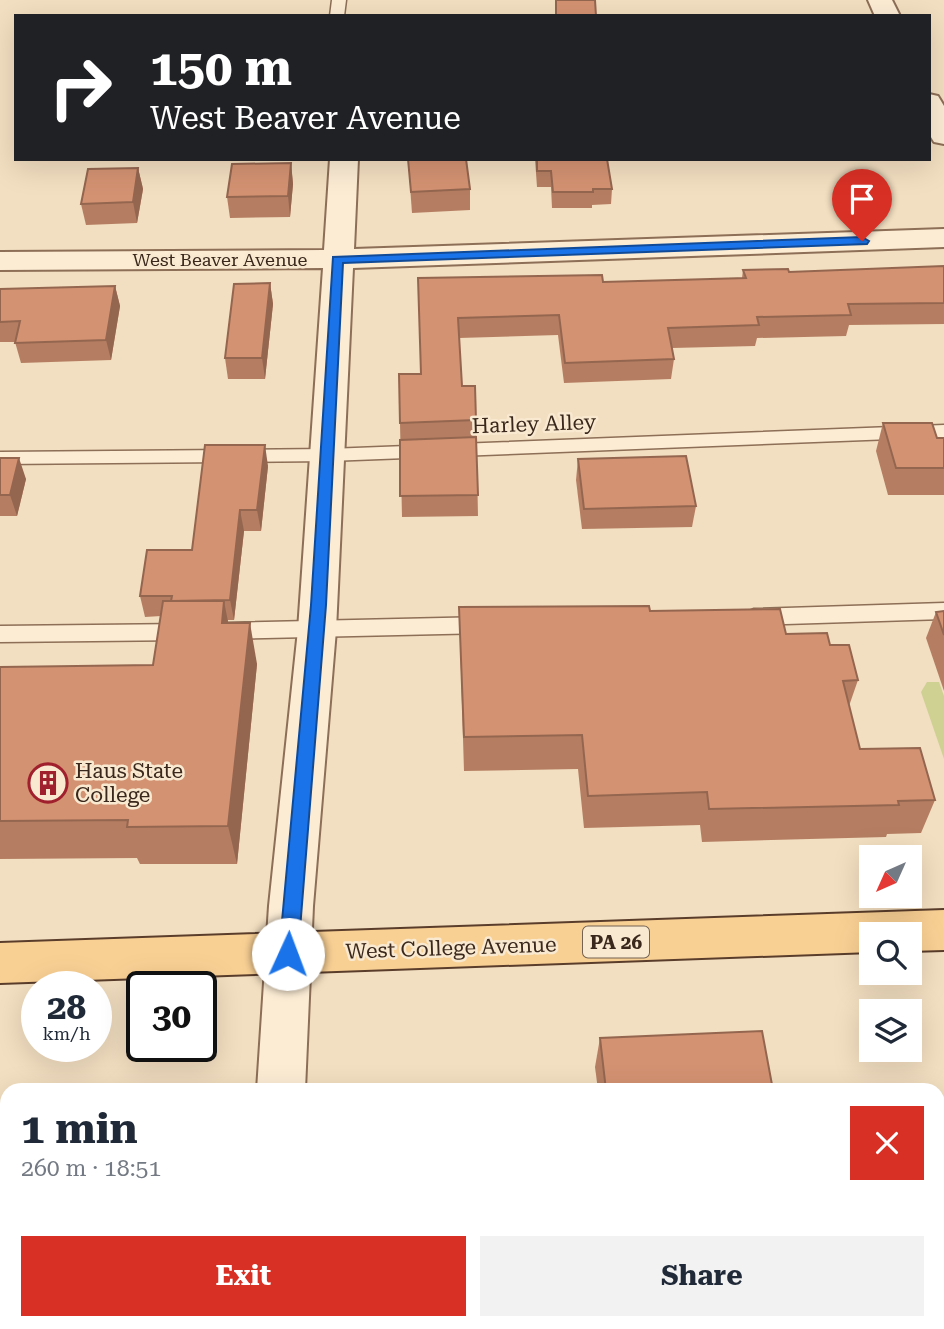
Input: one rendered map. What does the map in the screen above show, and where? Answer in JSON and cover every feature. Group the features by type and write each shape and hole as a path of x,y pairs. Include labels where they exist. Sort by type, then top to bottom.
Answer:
{"main road":[{"name":"West College Avenue","path":"0,963 944,930"}],"street":[{"path":"931,107 944,136"},
{"path":"281,1083 290,905 317,630 329,455 344,161"},
{"name":"West Beaver Avenue","path":"0,261 337,259 944,238"}],"lane":[{"name":"Harley Alley","path":"0,458 329,455 944,431"},
{"path":"735,618 944,611"},
{"path":"0,634 317,630 512,624"}],"green space":[{"path":"927,682 939,682 944,696 944,759 921,692"}],"building":[{"path":"556,0 595,0 596,14 556,14"},
{"path":"408,161 466,161 470,189 411,192"},
{"path":"537,161 607,161 612,189 553,192 551,171 537,171"},
{"path":"291,163 288,196 227,197 232,164"},
{"path":"138,168 133,202 81,204 88,169"},
{"path":"944,266 944,303 848,304 851,315 757,317 759,325 668,328 674,359 565,363 559,315 458,318 462,386 475,386 476,420 400,423 399,374 421,374 418,278 602,275 603,282 746,278 743,270 788,269 789,272"},
{"path":"270,283 262,358 225,358 234,284"},
{"path":"115,286 106,340 15,343 20,321 0,322 0,289"},
{"path":"883,423 932,423 937,438 944,438 944,468 896,468"},
{"path":"476,437 478,495 400,496 400,440"},
{"path":"205,445 265,445 257,510 240,510 230,600 171,601 172,596 140,596 147,550 192,550"},
{"path":"686,456 696,506 584,509 578,459"},
{"path":"0,458 19,458 10,495 0,495"},
{"path":"163,601 224,601 222,623 250,623 228,826 127,827 128,820 0,821 0,667 153,665"},
{"path":"649,606 650,611 780,609 786,634 827,633 830,645 849,645 858,680 843,681 860,749 920,748 935,800 898,801 899,805 709,809 707,792 588,796 582,735 464,737 459,607"},
{"path":"944,611 944,635 936,612"},
{"path":"762,1031 772,1083 605,1083 600,1038"}],"place":[{"name":"Haus State College","path":"48,783"}],"route":[{"path":"288,954 290,905 317,630 329,455 337,259 862,241"}]}
